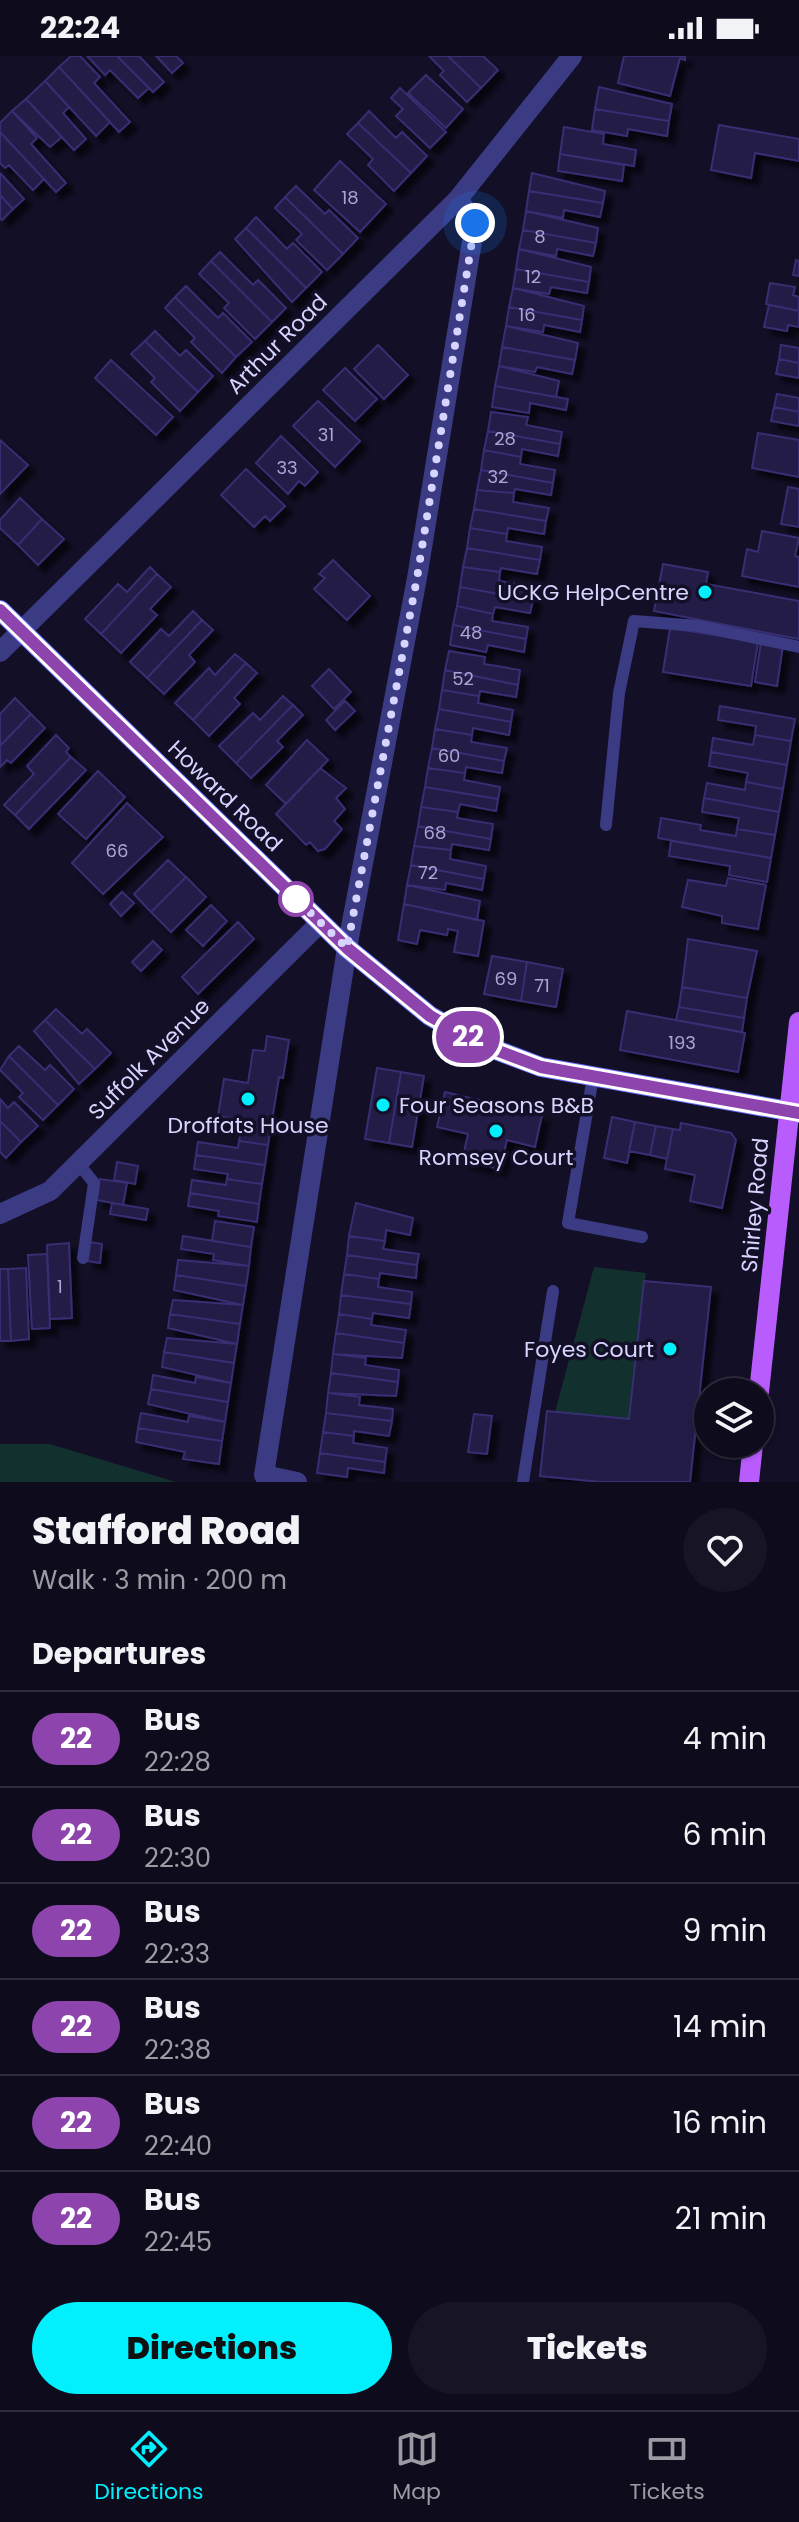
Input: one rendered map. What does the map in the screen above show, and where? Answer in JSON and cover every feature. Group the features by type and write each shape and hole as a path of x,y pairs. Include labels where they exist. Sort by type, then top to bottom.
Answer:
{"main road":[{"name":"Shirley Road","path":"761,1378 793,1113 799,1022"},
{"path":"749,1482 752,1458"}],"street":[{"name":"Arthur Road","path":"0,652 458,199 572,56"},
{"path":"297,1482 264,1478 347,948 417,578 475,223 458,199"},
{"name":"Howard Road","path":"0,610 347,948 404,996 454,1030 516,1059 593,1077 793,1113"},
{"name":"Suffolk Avenue","path":"0,1214 50,1191 320,923"}],"lane":[{"path":"606,825 619,693 634,621 699,626 799,647"},
{"path":"593,1077 568,1223 642,1237"},
{"path":"78,1163 94,1183 83,1258"},
{"path":"523,1482 553,1291"}],"green space":[{"path":"594,1267 646,1273 629,1419 555,1412"},
{"path":"0,1444 50,1444 176,1482 0,1482"}],"building":[{"path":"71,56 80,56 100,77 94,83 130,122 119,132 59,67"},
{"path":"87,56 117,56 149,88 138,98 110,70 105,75"},
{"path":"117,56 139,56 164,82 153,92"},
{"path":"156,56 176,56 183,63 172,73"},
{"path":"429,56 448,56 481,88 467,102 440,75 444,71"},
{"path":"448,56 483,56 498,70 481,88"},
{"path":"624,56 685,56 685,60 680,58 670,96 618,83"},
{"path":"59,67 110,122 96,136 45,81"},
{"path":"426,75 463,109 446,128 408,93"},
{"path":"45,81 69,107 63,113 86,139 74,150 26,99"},
{"path":"599,87 672,104 669,121 595,109"},
{"path":"400,88 446,132 430,148 396,116 403,109 391,98"},
{"path":"26,99 62,137 50,147 12,111"},
{"path":"595,109 669,121 667,136 628,129 627,136 592,130"},
{"path":"12,111 37,138 31,144 66,183 56,192 0,132 0,123"},
{"path":"369,111 396,138 402,132 427,156 411,173 358,123"},
{"path":"358,123 411,173 394,191 368,165 373,159 347,134"},
{"path":"719,125 799,139 799,161 755,153 751,178 711,170"},
{"path":"564,127 604,134 603,144 636,150 634,166 560,154"},
{"path":"0,132 44,179 33,190 9,165 5,168 0,163"},
{"path":"560,154 624,165 622,181 558,171"},
{"path":"340,161 386,204 360,232 314,190"},
{"path":"0,173 24,199 13,209 0,195"},
{"path":"532,173 605,191 603,203 529,191"},
{"path":"296,186 325,214 329,210 358,238 343,254 285,197"},
{"path":"529,191 603,203 600,217 564,210 563,218 526,211"},
{"path":"0,195 13,209 2,220 0,218"},
{"path":"285,197 343,254 327,270 296,240 302,234 275,208"},
{"path":"526,211 598,228 596,243 523,230"},
{"path":"256,217 287,249 293,243 322,272 306,288 246,228"},
{"path":"246,228 306,288 292,302 235,239"},
{"path":"523,230 596,243 593,256 557,249 556,256 519,249"},
{"path":"519,249 591,267 589,282 516,269"},
{"path":"220,252 253,285 258,280 286,308 272,322 211,261"},
{"path":"796,260 799,261 799,276 793,275"},
{"path":"211,261 272,322 255,339 224,308 229,303 199,274"},
{"path":"516,269 589,282 587,293 551,287 549,294 513,288"},
{"path":"770,283 795,287 793,295 799,297 799,311 766,304"},
{"path":"186,286 218,318 223,313 252,342 236,357 175,297"},
{"path":"513,288 584,306 582,320 509,307"},
{"path":"175,297 236,357 222,373 191,342 195,338 165,308"},
{"path":"769,305 799,311 799,327 788,325 787,331 764,327"},
{"path":"509,307 582,320 580,332 544,325 543,332 506,326"},
{"path":"506,326 578,343 575,360 502,347"},
{"path":"155,331 180,356 186,350 213,376 198,392 145,341"},
{"path":"145,341 198,392 180,411 151,382 155,378 131,354"},
{"path":"378,345 408,375 384,399 354,369"},
{"path":"781,345 799,348 799,363 779,359"},
{"path":"502,347 575,360 572,374 537,367 535,372 499,366"},
{"path":"779,359 799,363 799,378 776,374"},
{"path":"111,360 173,417 156,435 95,378"},
{"path":"499,366 559,381 556,397 495,386"},
{"path":"345,368 377,399 355,421 323,390"},
{"path":"495,386 568,399 566,410 530,403 529,413 492,407"},
{"path":"777,394 799,398 799,412 774,407"},
{"path":"318,401 360,441 335,467 293,426"},
{"path":"774,407 799,412 799,426 771,421"},
{"path":"491,412 528,417 526,425 562,432 560,444 488,431"},
{"path":"488,431 560,444 558,456 522,449 521,457 484,450"},
{"path":"758,433 799,440 799,477 752,468"},
{"path":"281,436 318,472 305,486 299,481 288,494 256,463"},
{"path":"0,440 28,465 0,494"},
{"path":"484,450 521,457 520,464 555,470 553,483 481,470"},
{"path":"246,469 285,506 270,521 265,516 254,527 221,495"},
{"path":"481,470 553,483 551,495 515,489 514,493 477,490"},
{"path":"788,487 799,489 799,527 781,524"},
{"path":"477,490 514,493 513,502 549,508 546,521 474,509"},
{"path":"20,498 42,519 18,545 0,528 0,520"},
{"path":"474,509 546,521 544,534 508,528 507,534 470,528"},
{"path":"42,519 64,539 38,565 18,545"},
{"path":"470,528 507,534 506,541 542,547 540,560 467,548"},
{"path":"762,531 799,538 795,556 799,557 799,587 742,576 747,549 758,552"},
{"path":"467,548 540,560 537,574 501,568 500,572 463,567"},
{"path":"333,560 370,596 347,620 314,589 325,578 319,574"},
{"name":"UCKG HelpCentre","path":"663,564 708,572 706,584 799,601 799,639 654,611"},
{"path":"150,567 157,574 101,634 85,619 118,584 127,592"},
{"path":"463,567 500,572 499,581 535,587 533,600 460,587"},
{"path":"157,574 171,587 150,609 157,615 121,653 101,634"},
{"path":"460,587 533,600 530,613 495,607 493,614 457,606"},
{"path":"457,606 493,614 492,621 528,627 526,639 453,625"},
{"path":"193,611 202,620 147,678 130,662 161,629 169,636"},
{"path":"202,620 213,630 189,655 195,662 164,694 147,678"},
{"path":"453,625 526,639 524,652 488,645 486,652 450,645"},
{"path":"670,628 758,642 751,686 663,672"},
{"path":"761,642 783,645 777,686 755,682"},
{"path":"449,651 485,657 484,664 520,670 518,685 445,670"},
{"path":"235,654 246,663 193,720 175,703 209,668 215,675"},
{"path":"246,663 257,673 234,698 240,704 209,736 193,720"},
{"path":"329,669 351,692 334,709 312,686"},
{"path":"445,670 518,685 516,697 480,691 479,696 442,690"},
{"path":"442,690 479,696 478,703 513,710 511,722 439,709"},
{"path":"283,696 293,705 236,763 219,746 253,713 260,720"},
{"path":"15,698 31,714 0,746 0,714"},
{"path":"345,701 355,711 335,730 326,720"},
{"path":"293,705 303,715 277,741 283,747 251,778 236,763"},
{"path":"720,706 795,719 791,741 755,735 756,726 718,720"},
{"path":"439,709 511,722 509,735 473,728 472,735 435,729"},
{"path":"31,714 45,728 11,763 7,760 0,767 0,746"},
{"path":"435,729 472,735 471,742 507,748 504,761 432,748"},
{"path":"56,735 69,748 66,752 71,757 15,815 4,805 34,774 27,766"},
{"path":"755,735 791,741 787,765 711,752 713,738 753,745"},
{"path":"307,740 328,760 286,804 266,785"},
{"path":"432,748 504,761 502,773 466,767 465,773 428,768"},
{"path":"711,752 787,765 783,789 746,782 748,773 709,766"},
{"path":"71,757 86,770 29,829 15,815"},
{"path":"320,768 346,788 336,798 345,809 334,821 342,829 325,849 318,851 310,842 306,845 276,814"},
{"path":"428,768 465,773 464,780 500,787 498,799 425,787"},
{"path":"98,771 125,797 86,839 58,814"},
{"path":"746,782 783,789 779,812 704,798 707,783 745,790"},
{"path":"425,787 498,799 496,811 460,804 458,812 421,807"},
{"path":"704,798 779,812 775,835 737,829 739,818 702,812"},
{"path":"127,803 163,837 103,894 72,863"},
{"path":"421,807 458,812 457,818 493,824 491,839 418,826"},
{"path":"661,818 701,825 700,830 736,836 737,829 775,835 771,858 658,838"},
{"path":"418,826 491,839 489,850 452,844 451,850 414,846"},
{"path":"671,841 771,858 767,882 729,875 730,866 669,856"},
{"path":"414,846 451,850 450,859 486,866 484,879 411,865"},
{"path":"168,860 186,877 151,912 134,894"},
{"path":"411,865 484,879 482,890 446,883 445,890 407,885"},
{"path":"186,877 206,897 171,932 151,912"},
{"path":"728,878 766,885 758,929 722,923 722,916 682,907 688,880 726,886"},
{"path":"407,885 480,901 477,920 404,904"},
{"path":"122,892 134,903 121,916 110,904"},
{"path":"404,904 484,921 478,956 454,952 458,931 448,929 447,935 420,930 417,944 398,940"},
{"path":"211,905 227,921 203,946 186,930"},
{"path":"238,922 254,939 198,994 182,977"},
{"path":"688,939 757,951 747,998 682,987"},
{"path":"153,941 162,950 141,971 132,962"},
{"path":"492,956 527,962 521,1001 484,994"},
{"path":"527,962 563,969 556,1007 521,1001"},
{"path":"682,987 747,998 744,1018 679,1007"},
{"path":"679,1007 744,1018 742,1032 676,1020"},
{"path":"56,1009 82,1034 87,1029 111,1053 95,1069 45,1020"},
{"path":"627,1011 745,1033 738,1072 620,1050"},
{"path":"45,1020 95,1069 79,1084 34,1031"},
{"name":"Droffats House","path":"267,1036 289,1040 283,1078 279,1077 268,1145 239,1141 242,1126 252,1127 253,1121 218,1116 224,1079 248,1083 253,1050 265,1051"},
{"path":"19,1046 45,1070 50,1065 74,1089 58,1105 9,1056"},
{"path":"9,1056 58,1105 43,1120 19,1097 23,1093 0,1070"},
{"name":"Four Seasons B&B","path":"377,1068 401,1072 389,1143 365,1139"},
{"path":"401,1072 424,1076 412,1147 389,1143"},
{"name":"Romsey Court","path":"445,1092 542,1115 535,1147 507,1140 500,1169 462,1161 468,1134 437,1127"},
{"path":"0,1099 8,1108 14,1102 38,1126 21,1142 0,1121"},
{"path":"612,1117 635,1122 627,1163 604,1158"},
{"path":"0,1121 21,1142 6,1158 0,1152"},
{"path":"635,1122 656,1126 650,1155 629,1151"},
{"path":"681,1123 731,1133 736,1140 722,1208 690,1201 695,1175 665,1169 673,1129 680,1130"},
{"path":"656,1126 673,1129 667,1159 650,1155"},
{"path":"239,1141 268,1145 265,1165 196,1155 198,1142 238,1148"},
{"path":"196,1155 265,1165 262,1184 227,1179 228,1174 194,1169"},
{"path":"117,1162 138,1166 135,1184 114,1180"},
{"path":"100,1179 127,1183 123,1205 97,1200"},
{"path":"227,1179 262,1184 259,1204 190,1193 192,1180 226,1185"},
{"path":"190,1193 259,1204 257,1222 218,1216 219,1211 188,1206"},
{"path":"112,1203 148,1209 146,1220 110,1214"},
{"path":"356,1203 413,1218 410,1235 386,1230 385,1241 349,1236"},
{"path":"215,1221 254,1227 251,1247 212,1241"},
{"path":"183,1236 251,1247 249,1266 213,1260 214,1254 181,1249"},
{"path":"349,1236 385,1241 383,1249 419,1254 417,1265 347,1255"},
{"path":"90,1242 102,1244 100,1263 87,1261"},
{"path":"69,1243 72,1318 50,1319 47,1245"},
{"path":"47,1254 50,1328 32,1329 28,1255"},
{"path":"347,1255 417,1265 416,1278 380,1273 379,1279 344,1274"},
{"path":"178,1260 249,1266 246,1286 176,1275"},
{"path":"26,1268 29,1339 11,1341 8,1269"},
{"path":"0,1269 8,1269 11,1341 0,1341"},
{"path":"344,1274 379,1279 378,1287 412,1292 411,1304 341,1295"},
{"path":"176,1275 246,1286 243,1305 174,1290"},
{"name":"Foyes Court","path":"644,1281 711,1287 701,1378 694,1378 694,1445 690,1482 601,1482 540,1476 547,1411 629,1419"},
{"path":"341,1295 411,1304 409,1318 373,1313 372,1319 339,1314"},
{"path":"173,1300 243,1305 240,1324 170,1314"},
{"path":"170,1314 240,1324 237,1344 168,1328"},
{"path":"339,1314 372,1319 371,1325 406,1330 404,1343 336,1333"},
{"path":"336,1333 404,1343 402,1358 333,1354"},
{"path":"167,1338 237,1344 234,1363 164,1352"},
{"path":"164,1352 234,1363 231,1383 162,1367"},
{"path":"333,1354 366,1358 365,1365 399,1370 398,1382 331,1373"},
{"path":"331,1373 398,1382 396,1396 328,1393"},
{"path":"153,1375 195,1383 196,1377 231,1383 228,1402 151,1389"},
{"path":"151,1389 228,1402 225,1422 148,1404"},
{"path":"328,1393 360,1397 359,1405 393,1409 392,1421 326,1413"},
{"path":"141,1413 188,1422 189,1416 225,1422 222,1441 138,1428"},
{"path":"326,1413 392,1421 389,1436 354,1431 354,1436 323,1432"},
{"path":"474,1414 492,1416 487,1454 468,1452"},
{"path":"138,1428 222,1441 219,1464 183,1459 185,1452 136,1442"},
{"path":"323,1432 354,1436 353,1443 387,1448 385,1462 320,1453"},
{"path":"320,1453 385,1462 384,1473 348,1468 347,1477 317,1473"}],"bus line":[{"name":"22","path":"0,610 347,948 430,1016 480,1044 541,1067 799,1113"}],"place":[{"name":"UCKG HelpCentre","path":"705,592"},
{"name":"Droffats House","path":"248,1099"},
{"name":"Four Seasons B&B","path":"383,1105"},
{"name":"Romsey Court","path":"496,1131"},
{"name":"Foyes Court","path":"670,1349"}],"route":[{"path":"296,899 293,896 347,948 417,578 475,223"}]}
